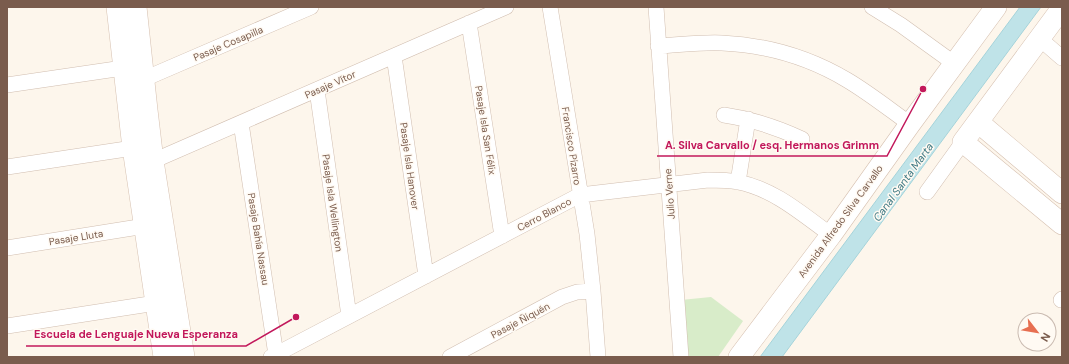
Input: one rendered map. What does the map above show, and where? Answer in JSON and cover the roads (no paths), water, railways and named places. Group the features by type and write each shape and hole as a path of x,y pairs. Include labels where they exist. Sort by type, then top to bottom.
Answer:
{"street":[{"path":"117,7 133,148 164,357"},
{"path":"136,7 153,161 184,357"},
{"name":"Pasaje Cosapilla","path":"144,79 311,7"},
{"name":"Pasaje Vítor","path":"153,161 506,7"},
{"name":"Francisco Pizarro","path":"550,7 587,234 598,357"},
{"name":"Julio Verne","path":"656,7 681,357"},
{"path":"872,7 901,25 955,64"},
{"name":"Avenida Alfredo Silva Carvallo","path":"739,357 831,235 996,7"},
{"path":"927,192 1062,8"},
{"name":"Pasaje Isla San Félix","path":"469,23 502,236"},
{"path":"1039,38 1062,58"},
{"path":"658,46 721,43 752,46 786,54 825,68 847,80 910,124"},
{"name":"Pasaje Isla Hanover","path":"394,56 426,276"},
{"path":"7,85 123,68"},
{"name":"Pasaje Isla Wellington","path":"317,90 349,316"},
{"path":"724,116 748,119 778,128 802,139"},
{"path":"738,182 748,119"},
{"path":"978,122 1062,193"},
{"name":"Pasaje Bahía Nassau","path":"241,123 274,356"},
{"path":"963,142 1062,224"},
{"path":"7,167 133,148"},
{"name":"Cerro Blanco","path":"274,356 580,195 708,180 738,182 762,189 775,195 831,235"},
{"name":"Pasaje Lluta","path":"7,248 145,226"},
{"name":"Pasaje Ñiquén","path":"450,357 562,297 577,292 593,290"},
{"path":"7,326 156,303"}],"water":[{"name":"Canal Santa Marta","path":"1020,7 1041,7 782,357 760,357"}],"place":[{"name":"A. Silva Carvallo / esq. Hermanos Grimm","path":"923,89"},
{"name":"Escuela de Lenguaje Nueva Esperanza","path":"296,317"}]}
